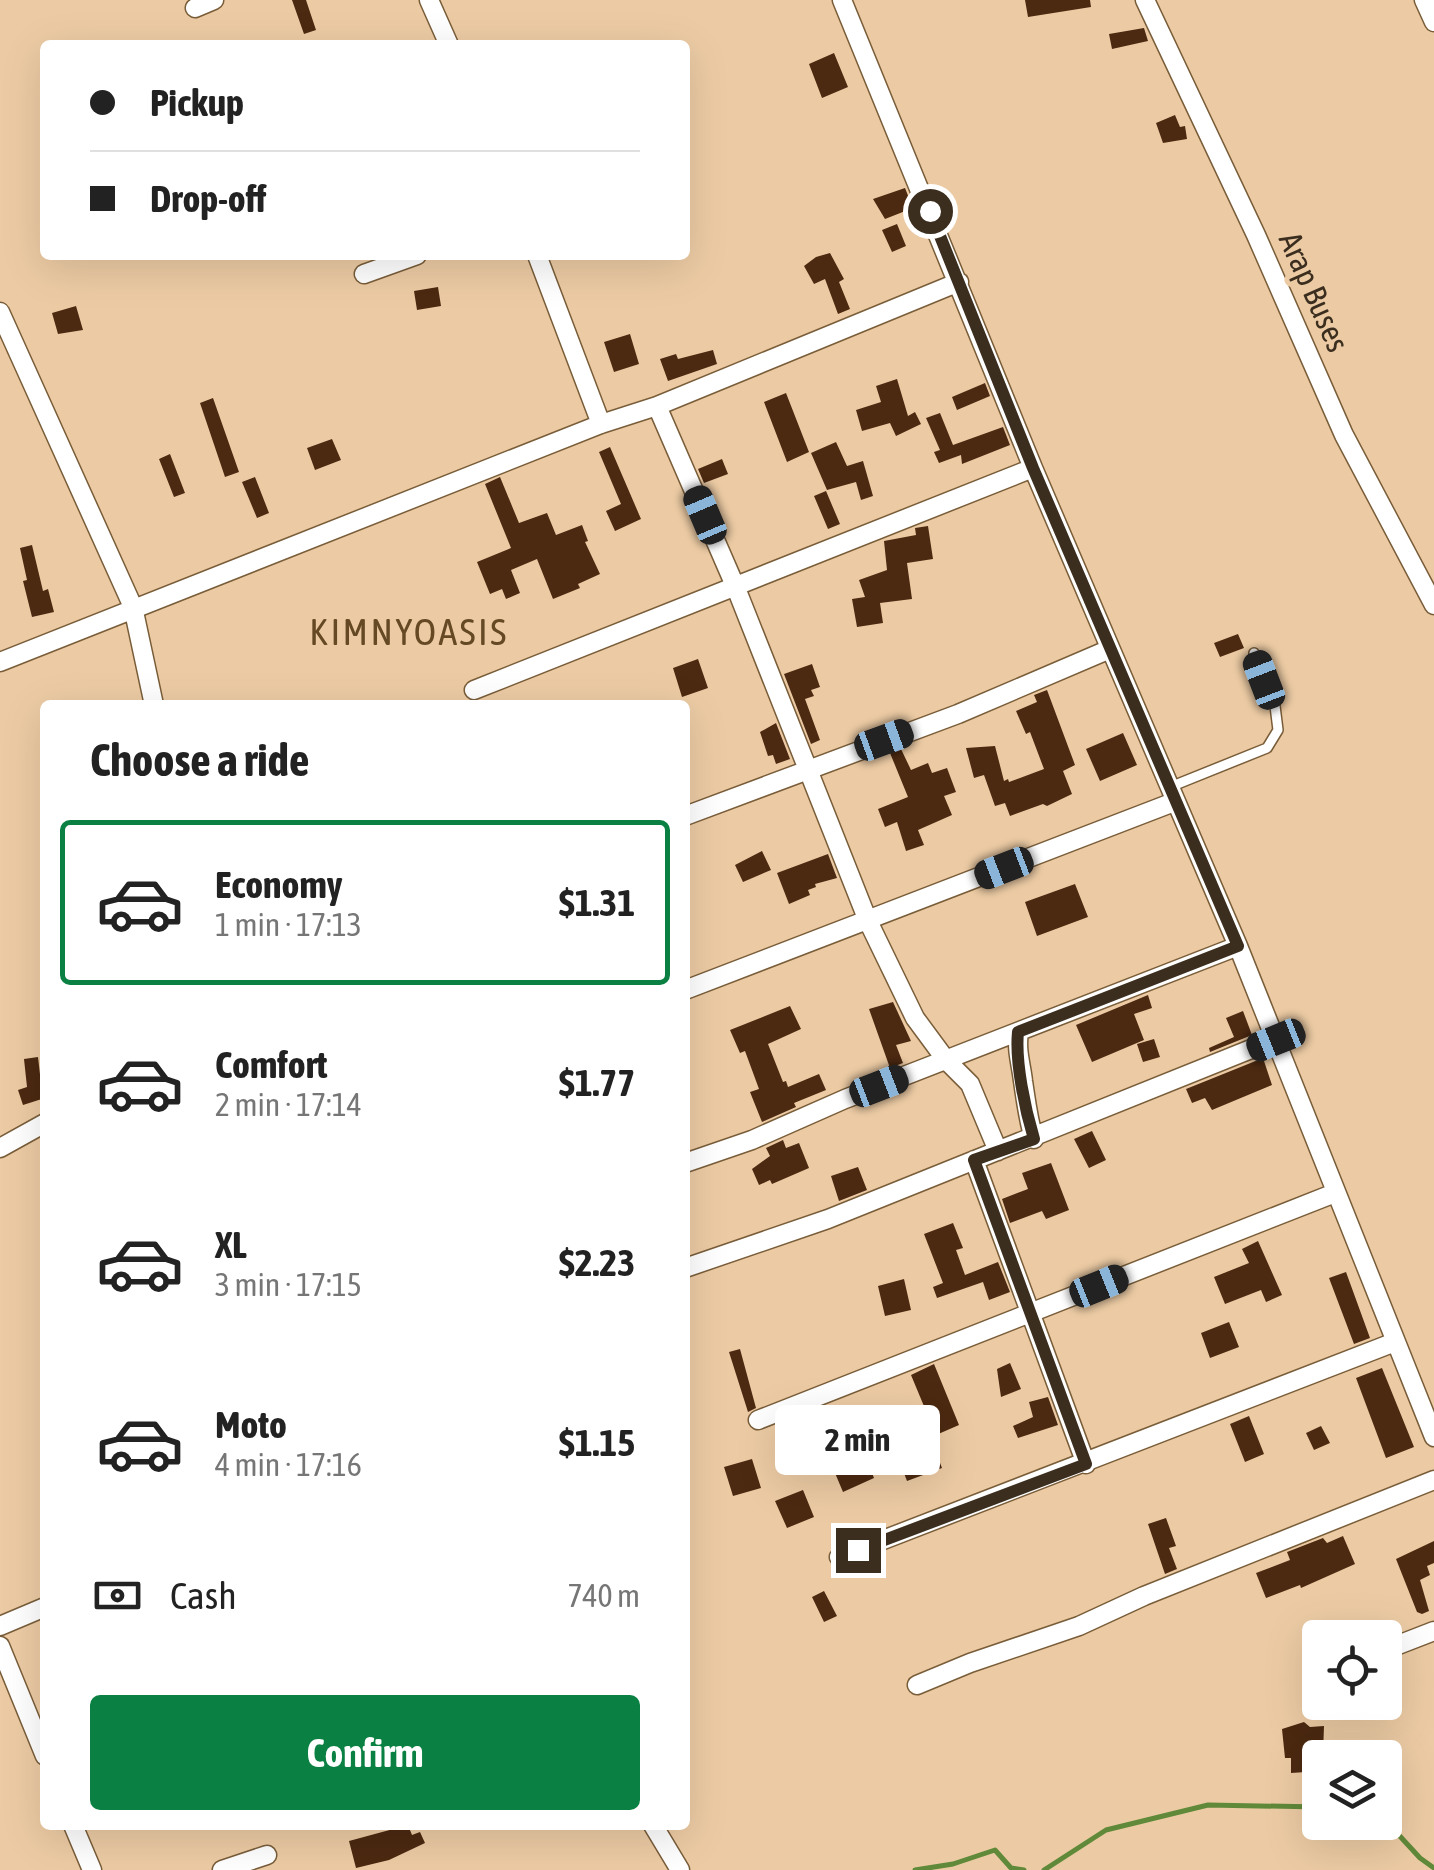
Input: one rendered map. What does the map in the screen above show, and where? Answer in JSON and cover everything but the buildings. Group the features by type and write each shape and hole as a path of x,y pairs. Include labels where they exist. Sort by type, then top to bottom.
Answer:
{"street":[{"path":"196,8 214,0"},
{"path":"429,0 446,40"},
{"path":"842,0 1033,468 1238,946 1434,1438"},
{"name":"Arap Buses","path":"1145,0 1344,434 1434,605"},
{"path":"1424,0 1434,22"},
{"path":"364,274 403,260"},
{"path":"539,260 602,424"},
{"path":"0,662 602,424 658,406 960,282"},
{"path":"0,312 133,607 153,700"},
{"path":"658,406 736,588 868,920 915,1018 946,1060 970,1084 998,1151"},
{"path":"474,690 1033,468"},
{"path":"690,814 958,714 1110,649"},
{"path":"690,988 868,920 1171,795"},
{"path":"690,1162 1238,946"},
{"path":"1018,1032 1016,1052 1024,1107 1034,1139"},
{"path":"690,1266 828,1219 1276,1040"},
{"path":"0,1148 40,1126"},
{"path":"974,1160 1086,1464"},
{"path":"758,1420 1335,1194"},
{"path":"839,1557 1395,1342"},
{"path":"917,1685 1079,1626 1144,1596 1434,1480"},
{"path":"0,1626 40,1609"},
{"path":"1402,1643 1434,1631"},
{"path":"0,1646 40,1744"},
{"path":"76,1830 92,1870"},
{"path":"656,1830 680,1870"},
{"path":"222,1870 267,1856"}],"lane":[{"path":"1171,795 1267,748 1278,730 1275,706 1254,653"}],"waterway":[{"path":"1044,1870 1106,1830 1208,1805 1302,1807"},
{"path":"1402,1838 1434,1868"},
{"path":"915,1870 953,1864 995,1850 1011,1868 1024,1870"}],"district":[{"name":"KIMNYOASIS","path":"409,632"}],"route":[{"path":"858,1550 1086,1464 974,1160 1034,1139 1024,1107 1016,1052 1018,1032 1238,946 1033,468 930,211"}]}
